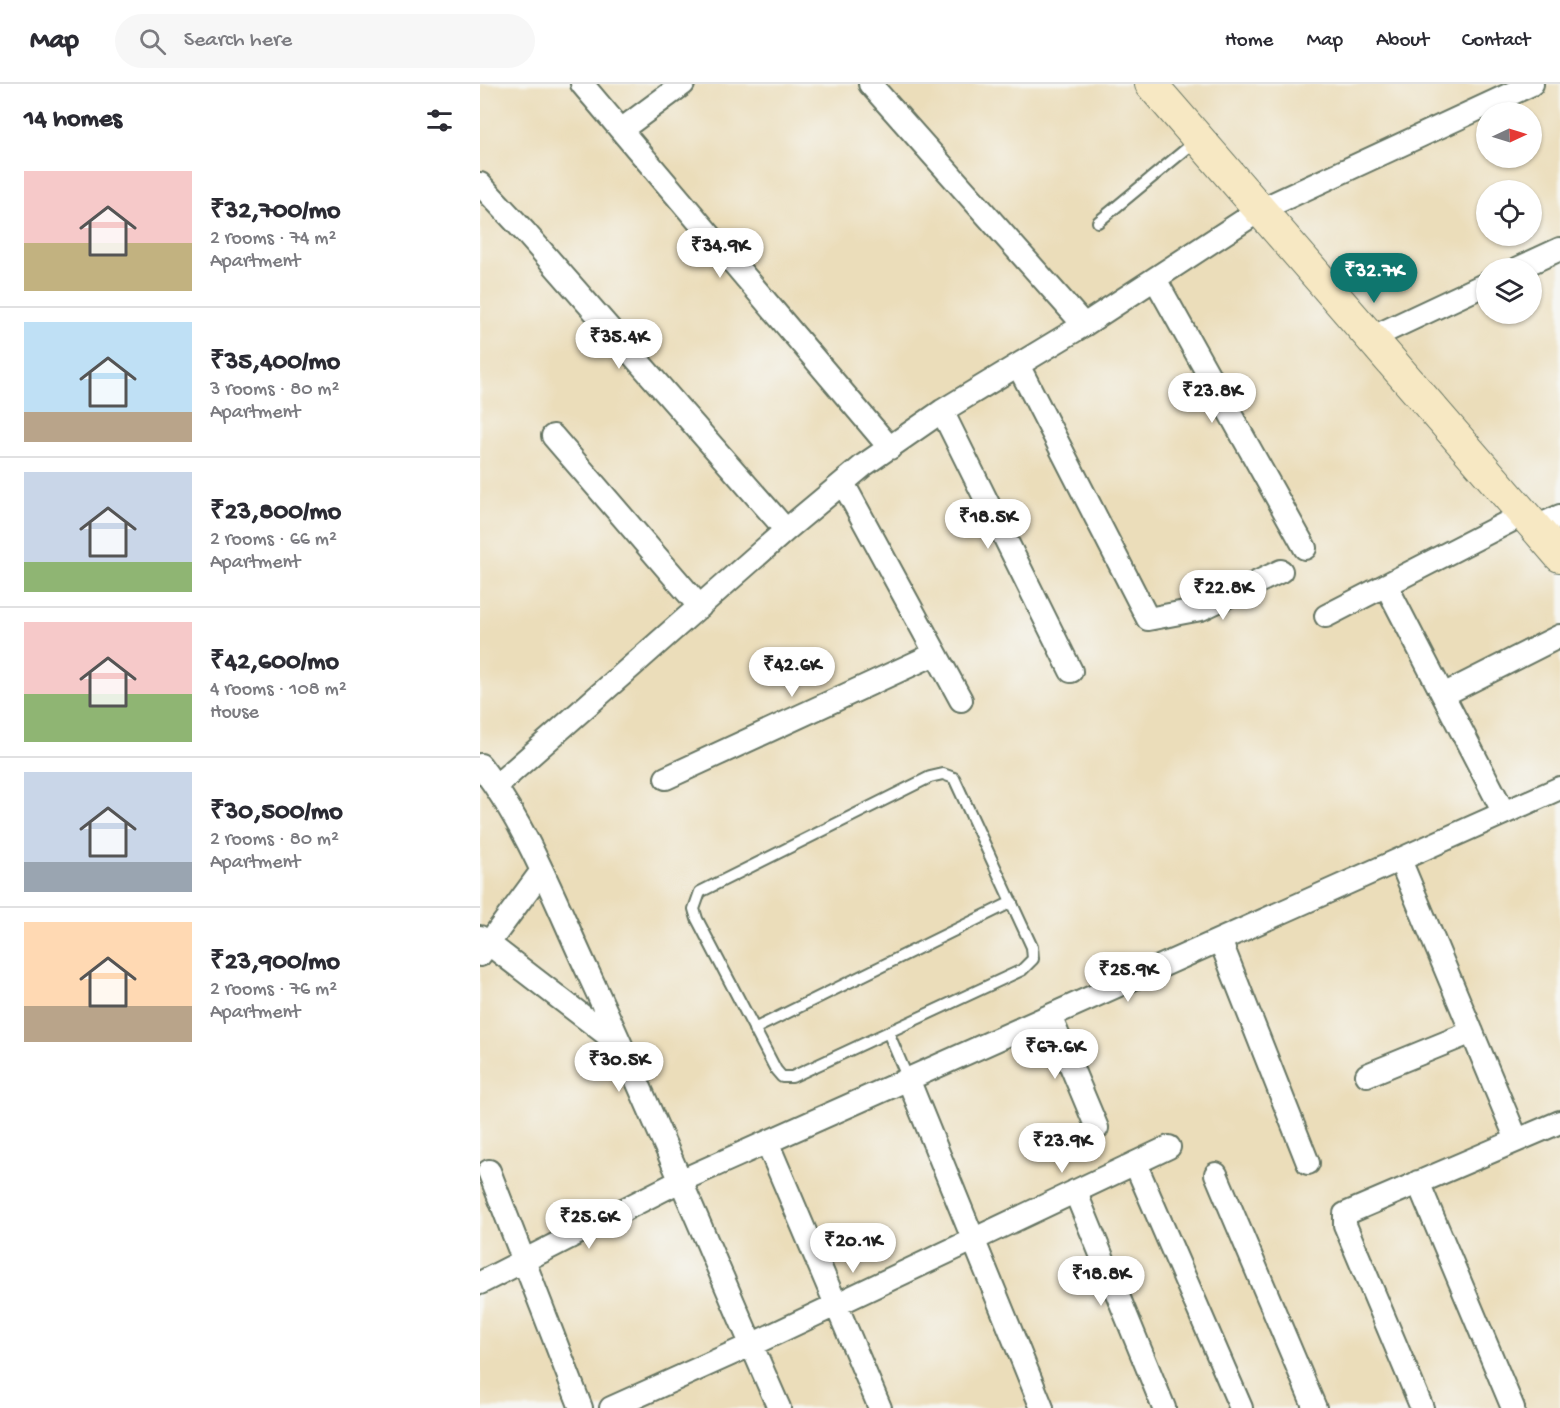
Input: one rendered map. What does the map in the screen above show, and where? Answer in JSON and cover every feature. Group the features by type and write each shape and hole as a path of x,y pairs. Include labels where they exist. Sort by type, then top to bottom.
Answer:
{"main road":[{"path":"1151,84 1371,338 1540,519 1560,556"}],"street":[{"path":"582,84 890,448"},
{"path":"621,130 683,84"},
{"path":"870,84 1084,325"},
{"path":"496,786 786,530 843,483 942,411 1084,325 1260,210 1532,84"},
{"path":"480,184 525,232 786,530"},
{"path":"1542,258 1559,251"},
{"path":"1155,279 1305,548"},
{"path":"1371,338 1476,289"},
{"path":"1018,365 1148,619 1201,609 1281,571"},
{"path":"942,411 1071,671"},
{"path":"554,436 700,607"},
{"path":"843,483 961,700"},
{"path":"1326,616 1386,585 1540,519"},
{"path":"1386,585 1504,813"},
{"path":"1443,695 1560,636"},
{"path":"666,778 936,654"},
{"path":"480,765 496,786 520,826 620,1045 779,1408"},
{"path":"480,1283 680,1181 1560,788"},
{"path":"1400,860 1517,1140"},
{"path":"541,872 483,945 620,1045"},
{"path":"1220,940 1308,1163"},
{"path":"1050,1016 1097,1128"},
{"path":"1367,1075 1472,1032"},
{"path":"908,1079 1042,1408"},
{"path":"1422,1408 1345,1225 1345,1214 1560,1122"},
{"path":"767,1142 880,1408"},
{"path":"611,1408 751,1345 1169,1147"},
{"path":"1135,1163 1241,1408"},
{"path":"489,1171 581,1408"},
{"path":"1216,1174 1315,1408"},
{"path":"1418,1182 1513,1408"},
{"path":"1076,1191 1164,1408"}],"lane":[{"path":"1098,222 1198,139"},
{"path":"943,774 954,778 1032,947 1033,959 1022,970 792,1077 782,1077 776,1070 754,1029 697,919 694,909 700,892 920,782 943,774"},
{"path":"754,1029 1012,902"},
{"path":"888,1032 908,1079"}]}
